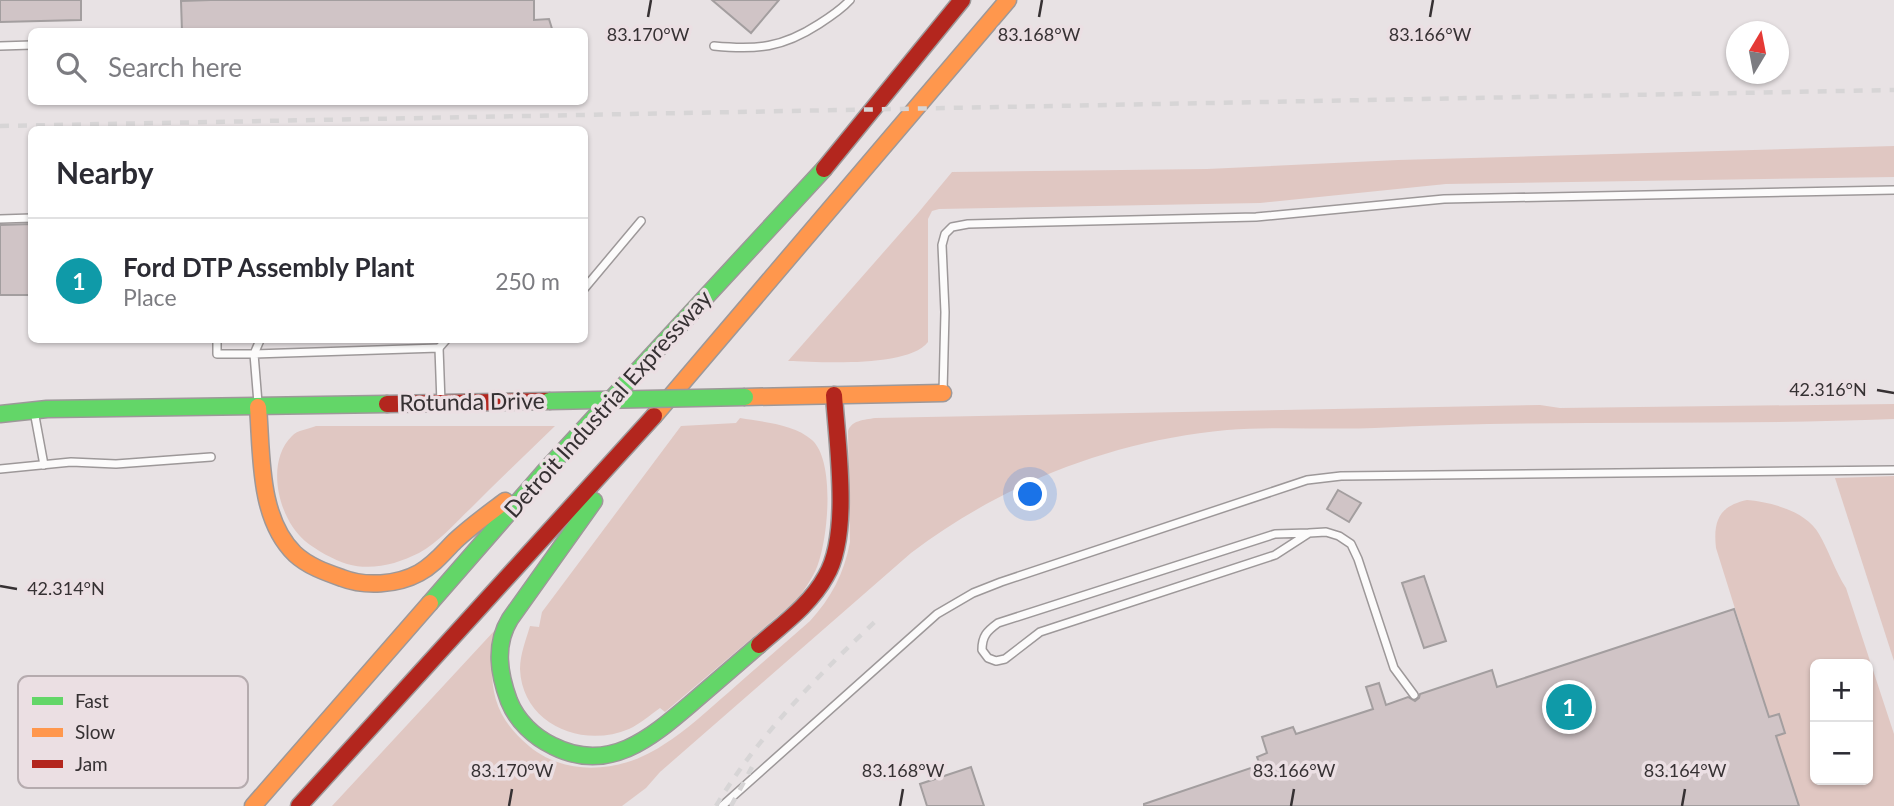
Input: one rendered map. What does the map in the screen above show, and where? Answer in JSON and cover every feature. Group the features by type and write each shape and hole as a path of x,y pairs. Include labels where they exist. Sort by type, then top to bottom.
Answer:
{"main road":[{"name":"Detroit Industrial Expressway","path":"253,806 545,471 824,169 962,0"},
{"name":"Detroit Industrial Expressway","path":"299,806 630,444 1008,0"},
{"name":"Rotunda Drive","path":"0,414 34,411 943,393"},
{"path":"630,444 568,541 505,627 501,644 501,676 505,693 515,713 530,731 546,744 566,753 588,757 609,756 630,750 653,736 801,609 819,588 831,569 839,525 834,395"},
{"path":"258,407 265,494 272,522 292,550 306,561 336,577 356,582 385,582 420,572 471,527 545,471"}],"lane":[{"path":"714,46 745,49 782,44 819,24 850,0"},
{"path":"0,46 28,45"},
{"path":"943,393 945,312 942,245 945,234 952,227 968,224 1256,217 1444,199 1894,190"},
{"path":"0,219 28,218"},
{"path":"588,284 641,221"},
{"path":"217,343 217,354 439,348"},
{"path":"258,407 254,354 259,343"},
{"path":"441,403 439,348 443,343"},
{"path":"34,411 44,465"},
{"path":"0,469 71,462 117,464 211,457"},
{"path":"722,806 951,604 1001,582 1307,480 1340,476 1894,470"},
{"path":"1309,533 1275,555 1040,632 1005,659 996,661 988,658 982,650 982,641 987,632 998,623 1275,534 1325,532 1339,536 1351,544 1394,668 1414,695"}],"shaded area":[{"path":"1894,146 1894,177 1446,184 1260,203 939,209 932,211 928,219 928,342 918,350 883,360 788,361 952,172 1207,169 1398,160"},
{"path":"1894,404 1894,419 1245,429 1142,444 1060,469 1021,486 983,506 911,553 660,772 646,788 622,806 332,806 495,630 492,679 499,707 516,733 544,756 578,767 613,766 647,754 680,733 810,621 830,594 844,565 850,542 848,431 852,425 863,420 1540,405 1560,408"},
{"path":"740,418 796,430 812,440 819,450 827,480 827,516 822,549 810,581 798,599 665,712 660,708 633,727 611,734 592,736 558,727 543,717 531,704 523,688 520,663 530,626 539,627 542,612 681,426 736,423"},
{"path":"316,426 555,426 433,544 402,560 366,567 342,562 309,544 296,531 282,505 277,475 284,447 294,434"},
{"path":"1894,476 1894,661 1835,478"},
{"path":"1747,500 1787,509 1806,519 1823,541 1846,588 1869,659 1810,659 1810,785 1873,785 1873,670 1894,734 1894,806 1799,806 1776,736 1785,732 1779,714 1769,717 1716,548 1717,523 1730,506"}],"building":[{"path":"0,0 81,0 81,20 0,22"},
{"path":"534,0 534,20 549,19 552,28 182,28 181,1"},
{"path":"712,0 779,0 751,33"},
{"path":"28,224 28,295 0,295 0,225"},
{"path":"1338,490 1361,503 1349,522 1327,509"},
{"path":"1424,576 1446,641 1424,648 1402,583"},
{"path":"1734,609 1769,717 1779,714 1785,733 1776,736 1799,806 1144,806 1260,765 1257,757 1267,753 1262,737 1293,727 1296,734 1373,709 1366,687 1379,683 1386,705 1408,697 1415,701 1420,694 1492,670 1497,687"},
{"path":"971,767 984,806 927,806 920,784"}],"railway":[{"path":"0,126 1894,90"},
{"path":"716,806 732,780 770,731 834,661 879,618"},
{"path":"731,806 752,767"}],"traffic: fast":[{"path":"430,603 545,471 824,169"},
{"path":"549,401 745,397"},
{"path":"0,414 47,409 387,404"},
{"path":"594,501 510,619 502,639 501,670 509,701 521,722 533,733 553,746 574,754 612,754 630,748 663,727 759,645"}],"traffic: slow":[{"path":"654,416 1008,0"},
{"path":"745,397 943,393"},
{"path":"258,407 264,485 274,522 295,554 329,573 351,581 371,584 410,577 429,566 505,501"},
{"path":"253,806 430,603"}],"traffic: jam":[{"path":"824,169 962,0"},
{"path":"759,645 796,614 812,596 834,558 840,513 834,395"},
{"path":"387,404 549,401"},
{"path":"299,806 654,416"}],"place":[{"name":"Ford DTP Assembly Plant","path":"1569,707"}]}
